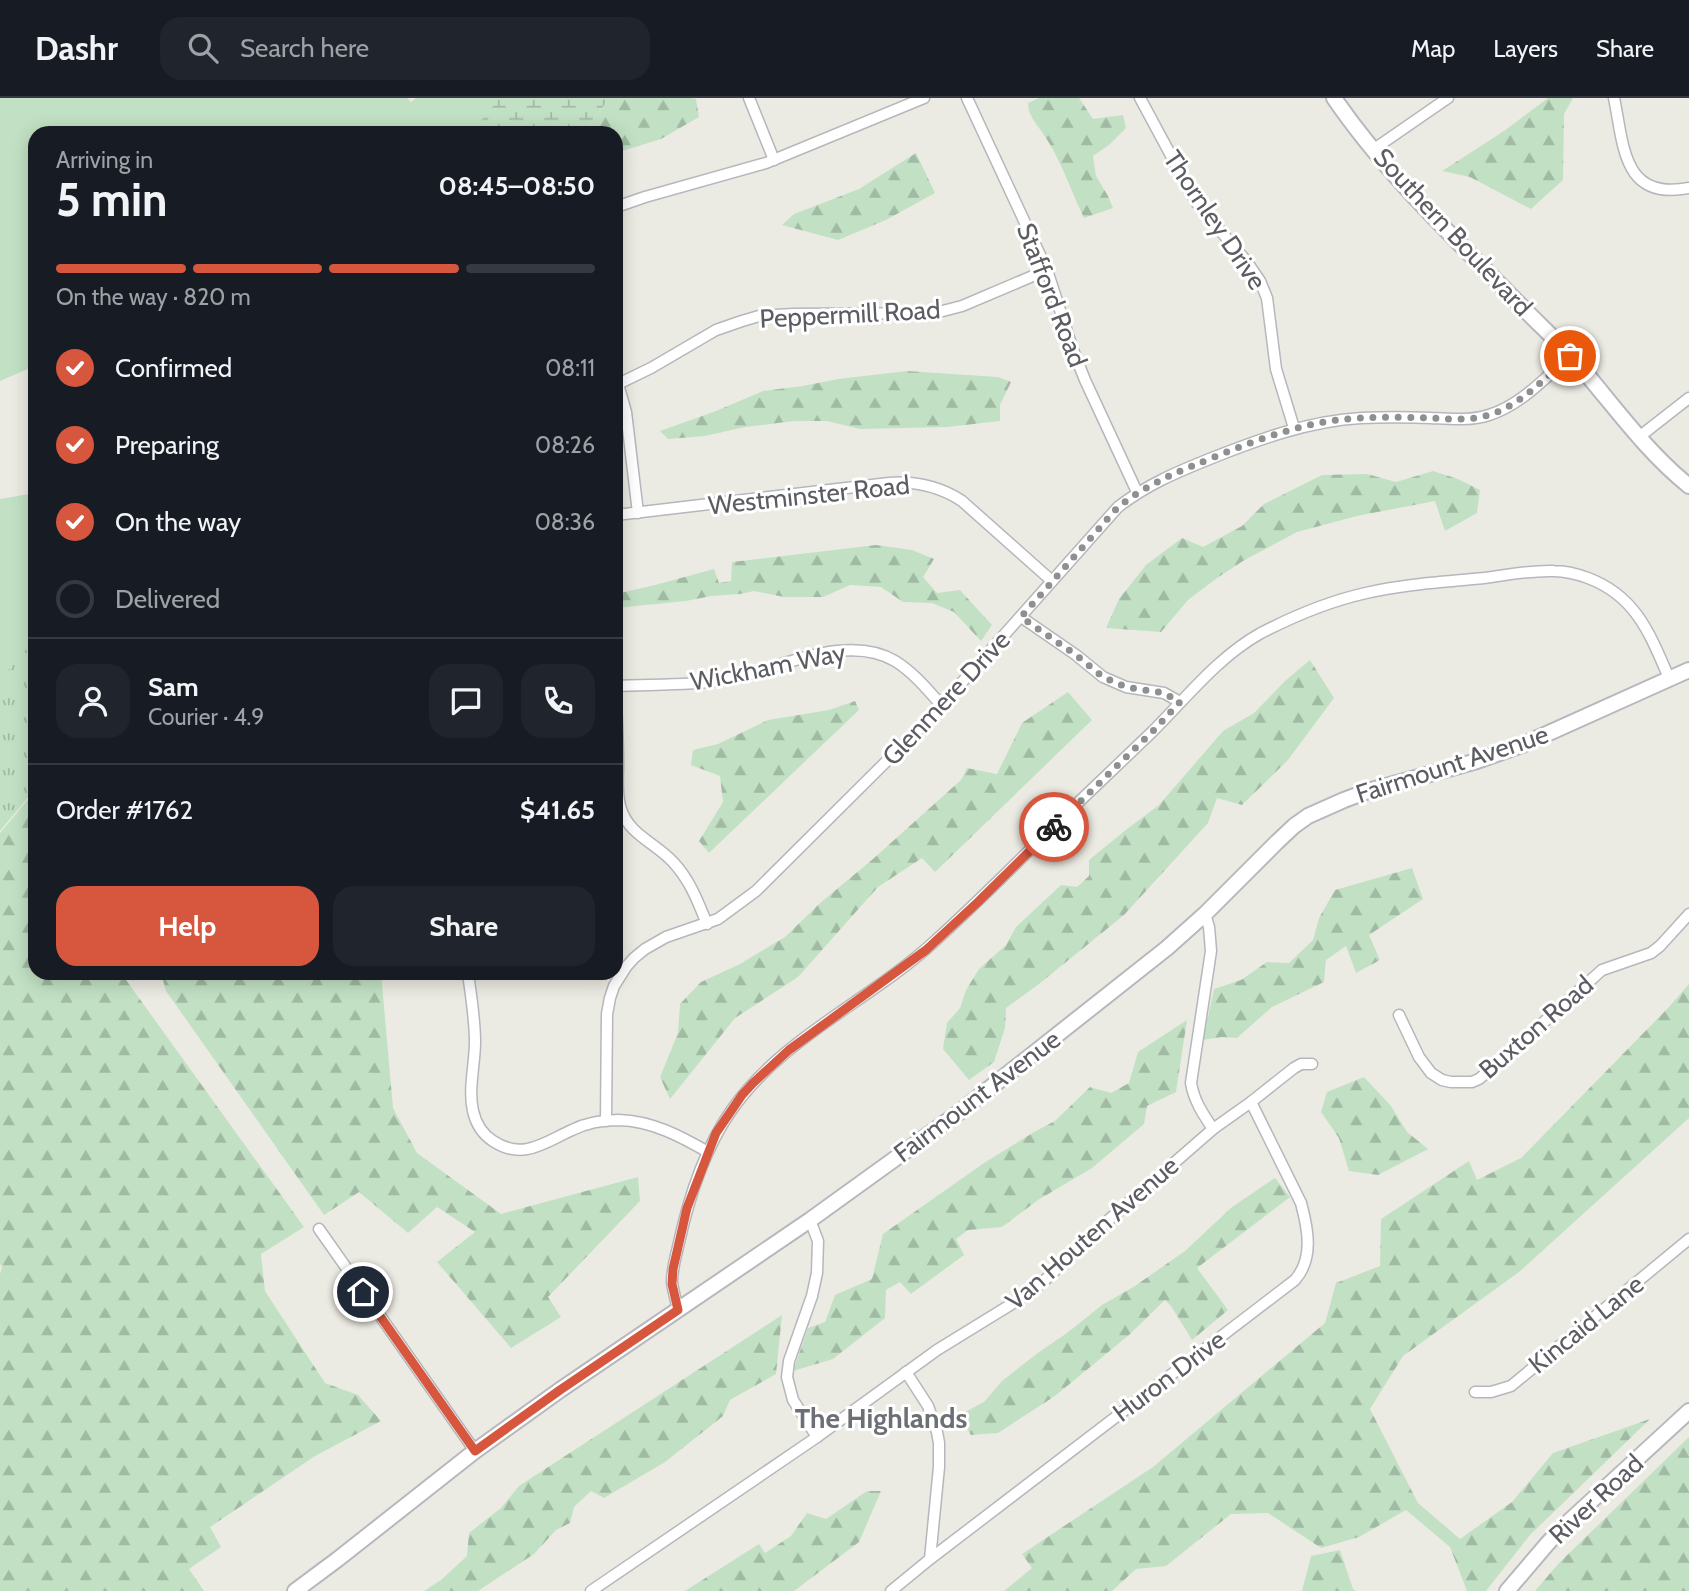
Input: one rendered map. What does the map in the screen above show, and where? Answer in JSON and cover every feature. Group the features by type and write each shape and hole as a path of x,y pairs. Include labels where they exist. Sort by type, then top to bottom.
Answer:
{"main road":[{"name":"Southern Boulevard","path":"1334,98 1413,195 1570,356 1660,460 1689,486"},
{"name":"Fairmount Avenue","path":"295,1591 475,1451 810,1220 957,1114 1151,961 1205,914 1277,842 1308,816 1368,791 1477,761 1522,745 1689,670"},
{"name":"River Road","path":"1507,1591 1564,1526 1689,1411"}],"street":[{"path":"749,98 774,160"},
{"path":"623,205 774,160 924,98"},
{"name":"Stafford Road","path":"967,98 1047,270 1077,360 1137,492"},
{"name":"Thornley Drive","path":"1140,98 1196,202 1254,271 1264,290 1276,369 1294,428"},
{"path":"1374,149 1448,98"},
{"path":"1614,98 1623,149 1630,168 1644,182 1659,189 1675,191 1689,188"},
{"name":"Peppermill Road","path":"623,379 651,368 716,330 758,316 936,313 962,306 1047,270"},
{"name":"Glenmere Drive","path":"623,972 645,949 666,937 718,919 756,891 942,706 1118,507 1137,492 1163,477 1294,428 1360,418 1459,419 1488,416 1524,396 1570,356"},
{"path":"1639,437 1689,398"},
{"path":"623,402 638,513"},
{"name":"Westminster Road","path":"623,514 889,483 927,485 952,494 962,501 1052,582"},
{"path":"678,1310 672,1284 673,1269 687,1208 716,1133 753,1083 789,1050 926,950 1225,658 1244,644 1266,631 1324,606 1363,594 1540,571 1569,572 1611,589 1627,602 1646,628 1669,678"},
{"path":"1021,617 1103,677 1126,687 1164,693 1180,702"},
{"name":"Wickham Way","path":"623,686 715,681 799,659 851,650 873,652 894,660 942,706"},
{"path":"623,813 629,825 641,837 659,848 685,877 695,893 707,924"},
{"path":"1205,914 1211,951 1191,1083 1199,1109 1213,1129"},
{"name":"Buxton Road","path":"1399,1015 1419,1057 1432,1073 1442,1080 1472,1082 1497,1064 1602,970 1651,953 1689,914"},
{"path":"469,980 475,1028 472,1102 476,1120 487,1137 506,1148 524,1150 541,1145 573,1129 607,1121 633,1122 662,1128 708,1152"},
{"name":"Glenmere Drive","path":"607,1121 606,1030 610,998 618,980"},
{"name":"Van Houten Avenue","path":"591,1591 817,1437 937,1350 1010,1306 1043,1282 1096,1231 1213,1129 1294,1068 1301,1064 1312,1064"},
{"name":"Huron Drive","path":"891,1591 1301,1273 1308,1253 1301,1203 1251,1102"},
{"path":"810,1220 818,1241 817,1273 812,1297 789,1361 787,1377 793,1400 817,1437"},
{"path":"319,1229 475,1451"},
{"name":"Kincaid Lane","path":"1475,1392 1491,1392 1511,1386 1689,1239"},
{"path":"906,1372 928,1406 939,1443 930,1559"}],"green space":[{"path":"0,98 407,98 411,102 416,98 500,98 477,126 28,126 28,369 0,381"},
{"path":"496,98 610,98 588,126 369,126 404,100 465,118"},
{"path":"610,98 696,99 699,117 661,139 623,151 623,126 588,126"},
{"path":"1039,98 1079,98 1093,119 1123,115 1126,128 1093,156 1096,176 1113,208 1084,218 1055,153 1029,111 1028,103"},
{"path":"1548,98 1573,98 1564,114 1563,180 1531,209 1470,177 1442,171 1504,131"},
{"path":"916,153 935,193 886,220 838,240 782,225 794,214 859,189"},
{"path":"907,371 998,377 1011,382 1000,405 1000,421 947,427 860,429 827,421 794,421 745,427 705,436 668,439 660,431 763,391"},
{"path":"1433,471 1480,490 1477,513 1445,531 1435,501 1357,516 1297,532 1217,578 1188,600 1161,632 1106,628 1119,599 1146,565 1182,538 1203,547 1242,526 1264,504 1322,475 1367,474 1396,482"},
{"path":"28,494 28,647 0,680 0,499"},
{"path":"876,545 912,550 934,559 923,577 937,593 960,590 992,625 981,641 954,612 932,603 903,602 881,587 850,585 823,597 784,597 754,591 623,607 623,592 714,569 719,583 731,581 732,562"},
{"path":"28,637 28,797 0,831 0,669"},
{"path":"1310,660 1334,698 1288,760 1242,805 1217,798 1208,823 1124,915 1006,1008 1005,1028 994,1062 969,1080 943,1049 947,1023 960,1008 966,990 979,969 1006,945 1016,927 1061,885 1077,887 1089,876 1089,860 1159,805 1223,731 1254,713"},
{"path":"1068,692 1092,720 935,872 922,858 878,887 798,977 735,1018 670,1099 660,1077 678,1033 680,1004 701,982 740,964 785,937 961,780 967,768 997,774 1022,723"},
{"path":"855,701 859,710 709,853 699,841 723,802 720,776 691,765 693,750 718,744 768,720 829,710"},
{"path":"28,799 28,980 126,980 304,1227 261,1254 265,1291 325,1383 358,1395 381,1421 315,1456 210,1527 221,1547 189,1569 204,1591 0,1591 0,833"},
{"path":"1412,868 1423,899 1369,935 1380,960 1356,973 1346,946 1326,960 1324,982 1272,1007 1237,1038 1203,1040 1214,989 1241,980 1267,962 1289,963 1313,940 1319,918 1335,890"},
{"path":"163,980 382,980 393,1108 417,1153 501,1214 638,1177 640,1201 548,1297 561,1317 511,1348 437,1262 475,1232 437,1207 408,1233 359,1192 324,1215 166,991"},
{"path":"1689,984 1689,1118 1519,1272 1403,1356 1370,1409 1418,1503 1460,1539 1512,1502 1553,1453 1650,1419 1530,1535 1486,1591 1467,1591 1450,1547 1406,1510 1359,1537 1321,1548 1268,1513 1231,1514 1166,1566 1136,1569 1112,1591 1004,1591 1032,1568 1022,1554 1153,1467 1325,1323 1336,1283 1380,1266 1381,1219 1469,1161 1477,1180 1521,1158"},
{"path":"1187,1020 1176,1092 1147,1106 1144,1124 1092,1168 1038,1200 1002,1227 968,1230 956,1239 964,1255 911,1294 900,1282 886,1290 885,1318 833,1359 793,1371 808,1328 825,1322 835,1295 872,1279 883,1234 984,1163 1055,1121 1090,1087 1111,1093 1129,1083 1138,1052"},
{"path":"1364,1077 1391,1106 1407,1132 1428,1149 1378,1175 1349,1171 1339,1138 1321,1112 1327,1092"},
{"path":"1275,1178 1290,1197 1197,1268 1228,1310 1192,1340 1165,1300 1129,1335 1055,1396 998,1433 971,1435 958,1416 984,1402 1002,1381 1039,1352 1102,1305 1185,1251 1232,1207"},
{"path":"782,1315 776,1374 730,1400 723,1416 665,1462 604,1498 591,1491 574,1507 570,1523 556,1530 534,1554 478,1591 424,1591 441,1580 467,1556 469,1533 501,1508 519,1486"},
{"path":"1689,1437 1689,1591 1535,1591 1559,1563"},
{"path":"867,1491 881,1491 859,1542 794,1591 685,1591 759,1544 765,1553 791,1536 807,1513 826,1519"},
{"path":"1340,1550 1356,1591 1302,1591 1311,1556"}],"way so far":[{"path":"1054,827 1180,702 1164,693 1126,687 1103,677 1021,617 1118,507 1163,477 1294,428 1360,418 1459,419 1488,416 1524,396 1570,356"}],"district":[{"name":"The Highlands","path":"881,1418"}],"route":[{"path":"363,1292 475,1451 678,1310 672,1284 673,1269 687,1208 716,1133 742,1095 789,1050 926,950 1054,827"}]}
